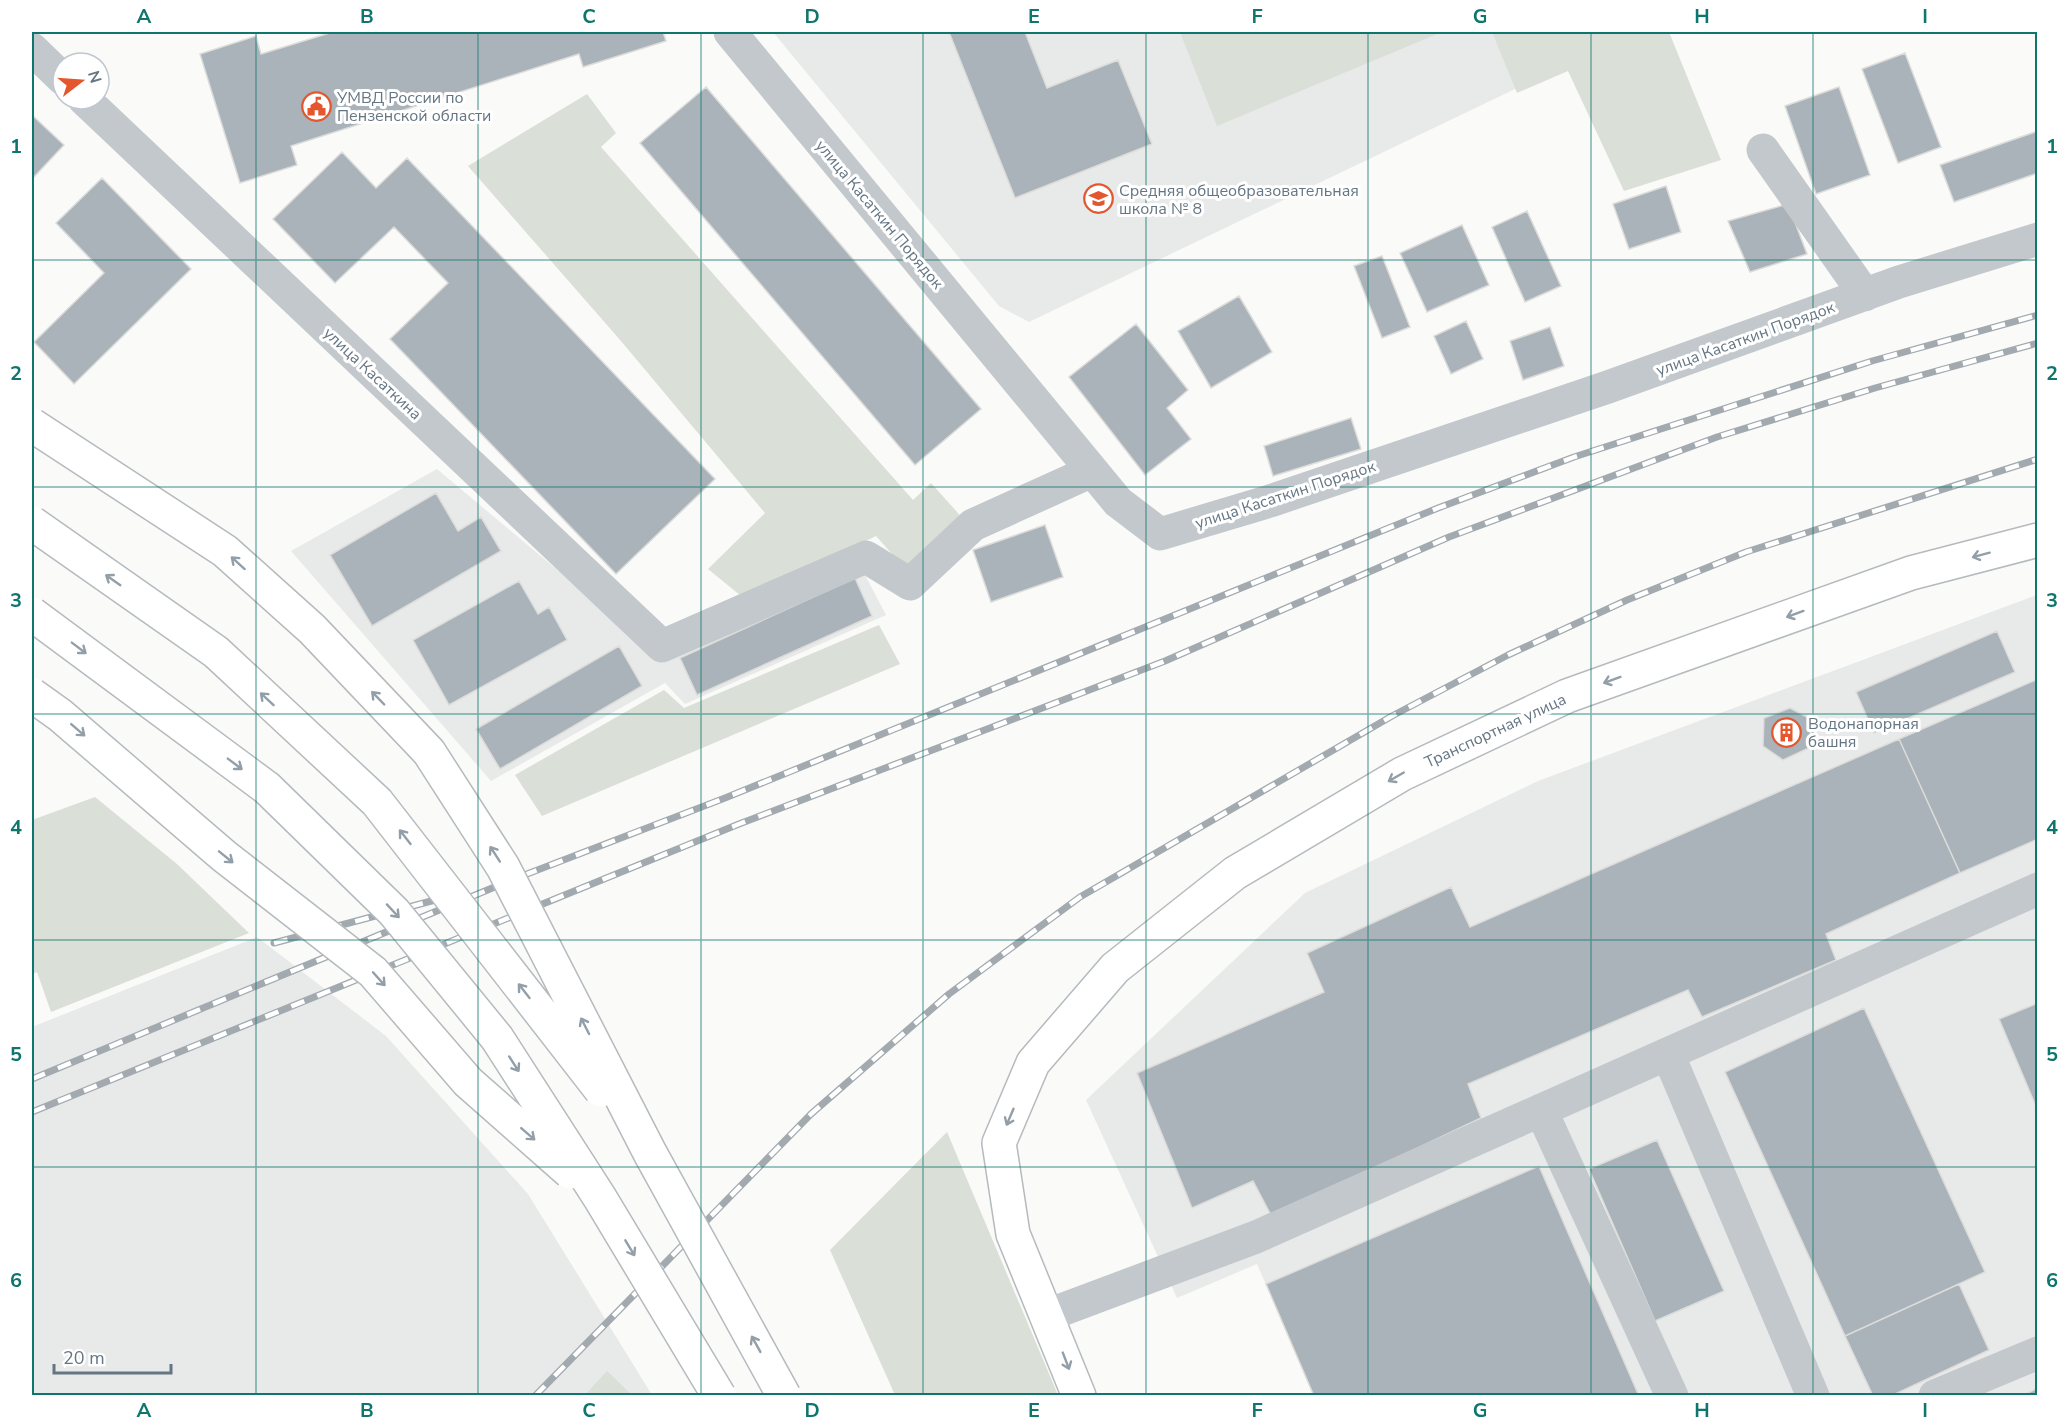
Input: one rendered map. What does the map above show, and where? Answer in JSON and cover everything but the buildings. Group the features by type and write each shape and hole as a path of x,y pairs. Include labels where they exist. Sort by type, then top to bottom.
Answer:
{"main road":[{"path":"32,425 225,551 312,629 429,752 503,867 650,1153 784,1395"},
{"path":"32,523 216,652 377,802 650,1153"},
{"name":"Транспортная улица","path":"1079,1395 1013,1234 999,1143 1033,1063 1115,968 1235,873 1402,774 1567,696 1911,573 2037,540"},
{"path":"32,614 267,788 394,912 497,1038 600,1198 718,1395"},
{"path":"32,695 60,715 224,856 373,972 468,1082 600,1198"}],"street":[{"name":"улица Касаткин Порядок","path":"730,32 1118,502 1161,534 1270,501 1608,387 1865,295 2037,239"},
{"path":"32,49 51,67"},
{"name":"улица Касаткина","path":"97,111 662,646 866,557 910,584 974,525 1092,471"},
{"path":"1764,150 1865,295"},
{"path":"1048,1315 1256,1237 2037,889"},
{"path":"1668,1054 1813,1395"},
{"path":"1541,1110 1672,1395"},
{"path":"1935,1395 2037,1353"}],"shaded area":[{"name":"Средняя общеобразовательная школа № 8","path":"773,32 1554,32 1567,64 1029,322 999,306"},
{"path":"1180,32 1442,32 1217,126"},
{"path":"1492,32 1669,32 1721,160 1624,191 1568,71 1517,93"},
{"path":"587,94 616,133 601,147 913,500 931,483 966,522 909,573 876,536 746,600 708,569 765,513 621,341 468,166"},
{"path":"437,469 636,636 863,571 886,615 685,704 665,683 491,781 291,551"},
{"path":"2037,595 2037,1395 1314,1395 1257,1264 1177,1298 1086,1100 1305,893 1538,781"},
{"path":"879,625 900,664 542,816 515,775 664,690 684,708"},
{"path":"95,797 177,864 249,933 51,1012 37,972 32,974 32,820"},
{"path":"257,937 386,1036 528,1194 652,1395 32,1396 32,1027"},
{"path":"947,1132 1058,1395 895,1395 830,1250"},
{"path":"607,1371 632,1395 585,1395"}],"railway":[{"path":"32,1079 514,879 725,798 1438,508 1574,457 1872,361 2038,315"},
{"path":"32,1112 739,824 1165,661 1449,537 1717,437 1875,388 2038,343"},
{"path":"535,1396 811,1114 949,994 1080,897 1392,716 1508,655 1627,600 1746,552 2038,459"},
{"path":"274,943 465,892"}],"place":[{"name":"УМВД России по Пензенской области","path":"316,106"},
{"name":"Средняя общеобразовательная школа № 8","path":"1098,199"},
{"name":"Водонапорная башня","path":"1787,732"}]}
